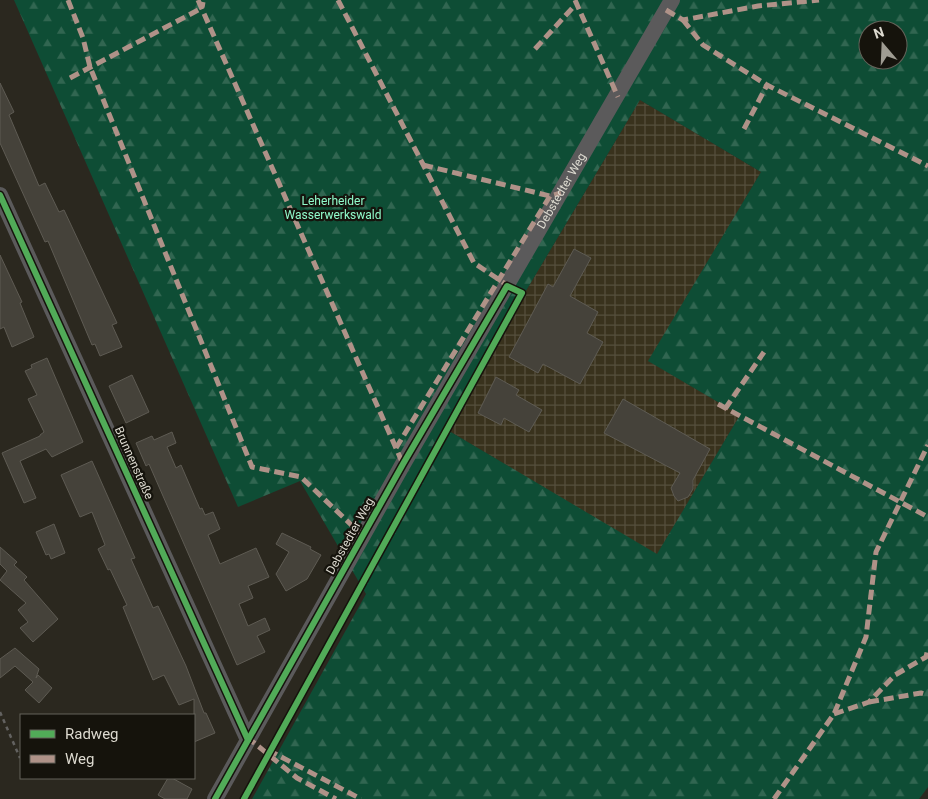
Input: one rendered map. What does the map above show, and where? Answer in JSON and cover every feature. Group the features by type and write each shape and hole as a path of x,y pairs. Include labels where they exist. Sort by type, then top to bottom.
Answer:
{"street":[{"name":"Debstedter Weg","path":"215,799 403,464 672,0"},
{"name":"Brunnenstraße","path":"0,195 248,740"}],"path":[{"path":"0,712 20,758"}],"shaded area":[{"path":"640,100 761,172 649,361 740,415 657,555 444,428"}],"green space":[{"name":"Leherheider Wasserwerkswald","path":"14,0 928,0 928,787 919,799 252,799 366,594 300,481 238,507","holes":["640,100 761,172 648,361 740,415 657,554 444,428"]}],"building":[{"path":"0,83 14,112 9,115 39,186 45,183 59,212 64,210 117,323 112,325 122,347 100,356 95,344 92,345 48,241 45,242 0,143"},
{"path":"574,249 591,258 570,296 598,312 587,333 603,342 580,384 543,364 538,373 509,357 548,284 553,287"},
{"path":"0,255 22,302 20,303 34,337 12,347 4,327 0,329"},
{"path":"47,358 83,442 52,457 46,449 20,461 36,498 24,503 2,453 40,436 44,432 28,399 37,395 25,371 32,368 31,365"},
{"path":"132,375 149,412 126,423 109,386"},
{"path":"496,377 519,390 516,395 542,410 529,432 504,418 501,425 478,413"},
{"path":"623,399 710,449 693,480 693,489 688,497 678,501 671,488 680,473 604,433"},
{"path":"172,432 176,443 167,447 176,468 181,465 200,509 202,508 205,515 213,512 220,529 208,535 220,564 256,548 269,577 248,586 253,598 239,604 248,626 265,618 270,630 257,636 265,652 237,665 149,464 146,466 136,443 152,436 154,440"},
{"path":"92,461 135,558 131,559 153,608 158,606 186,666 204,713 206,713 215,733 195,742 194,699 179,705 164,675 153,680 123,607 127,605 98,549 105,545 92,512 80,517 61,475"},
{"path":"54,524 65,553 51,559 49,554 46,555 36,532"},
{"path":"282,533 311,547 310,549 321,555 307,579 286,591 276,574 289,552 276,544"},
{"path":"0,547 17,562 14,565 27,577 24,580 58,619 33,642 20,628 28,622 18,610 26,603 0,580 7,571 0,564"},
{"path":"15,648 39,669 36,678 38,675 52,688 39,703 25,690 33,682 15,666 0,678 0,659"},
{"path":"167,779 174,779 192,789 187,799 165,799 158,795"}],"marked path":[{"path":"68,0 83,38 90,67 252,467 301,477 363,536"},
{"path":"198,0 403,464"},
{"path":"338,0 474,263 510,287"},
{"path":"575,0 618,97"},
{"path":"666,10 683,20 758,6 819,0"},
{"path":"70,78 202,8 203,2"},
{"path":"535,49 576,4"},
{"path":"683,20 703,45 767,85 928,166"},
{"path":"744,129 767,85"},
{"path":"423,165 550,196 561,193"},
{"path":"396,448 550,196"},
{"path":"725,409 764,352"},
{"path":"718,404 928,517"},
{"path":"774,799 834,714 866,637 876,552 928,445"},
{"path":"834,714 869,702 895,675 926,657 928,648"},
{"path":"869,702 921,693 928,695"},
{"path":"247,737 297,778 336,799"},
{"path":"268,750 361,799"}],"cycle path":[{"path":"0,195 248,740"},
{"path":"215,799 403,464 507,286 522,293 244,799"}]}
